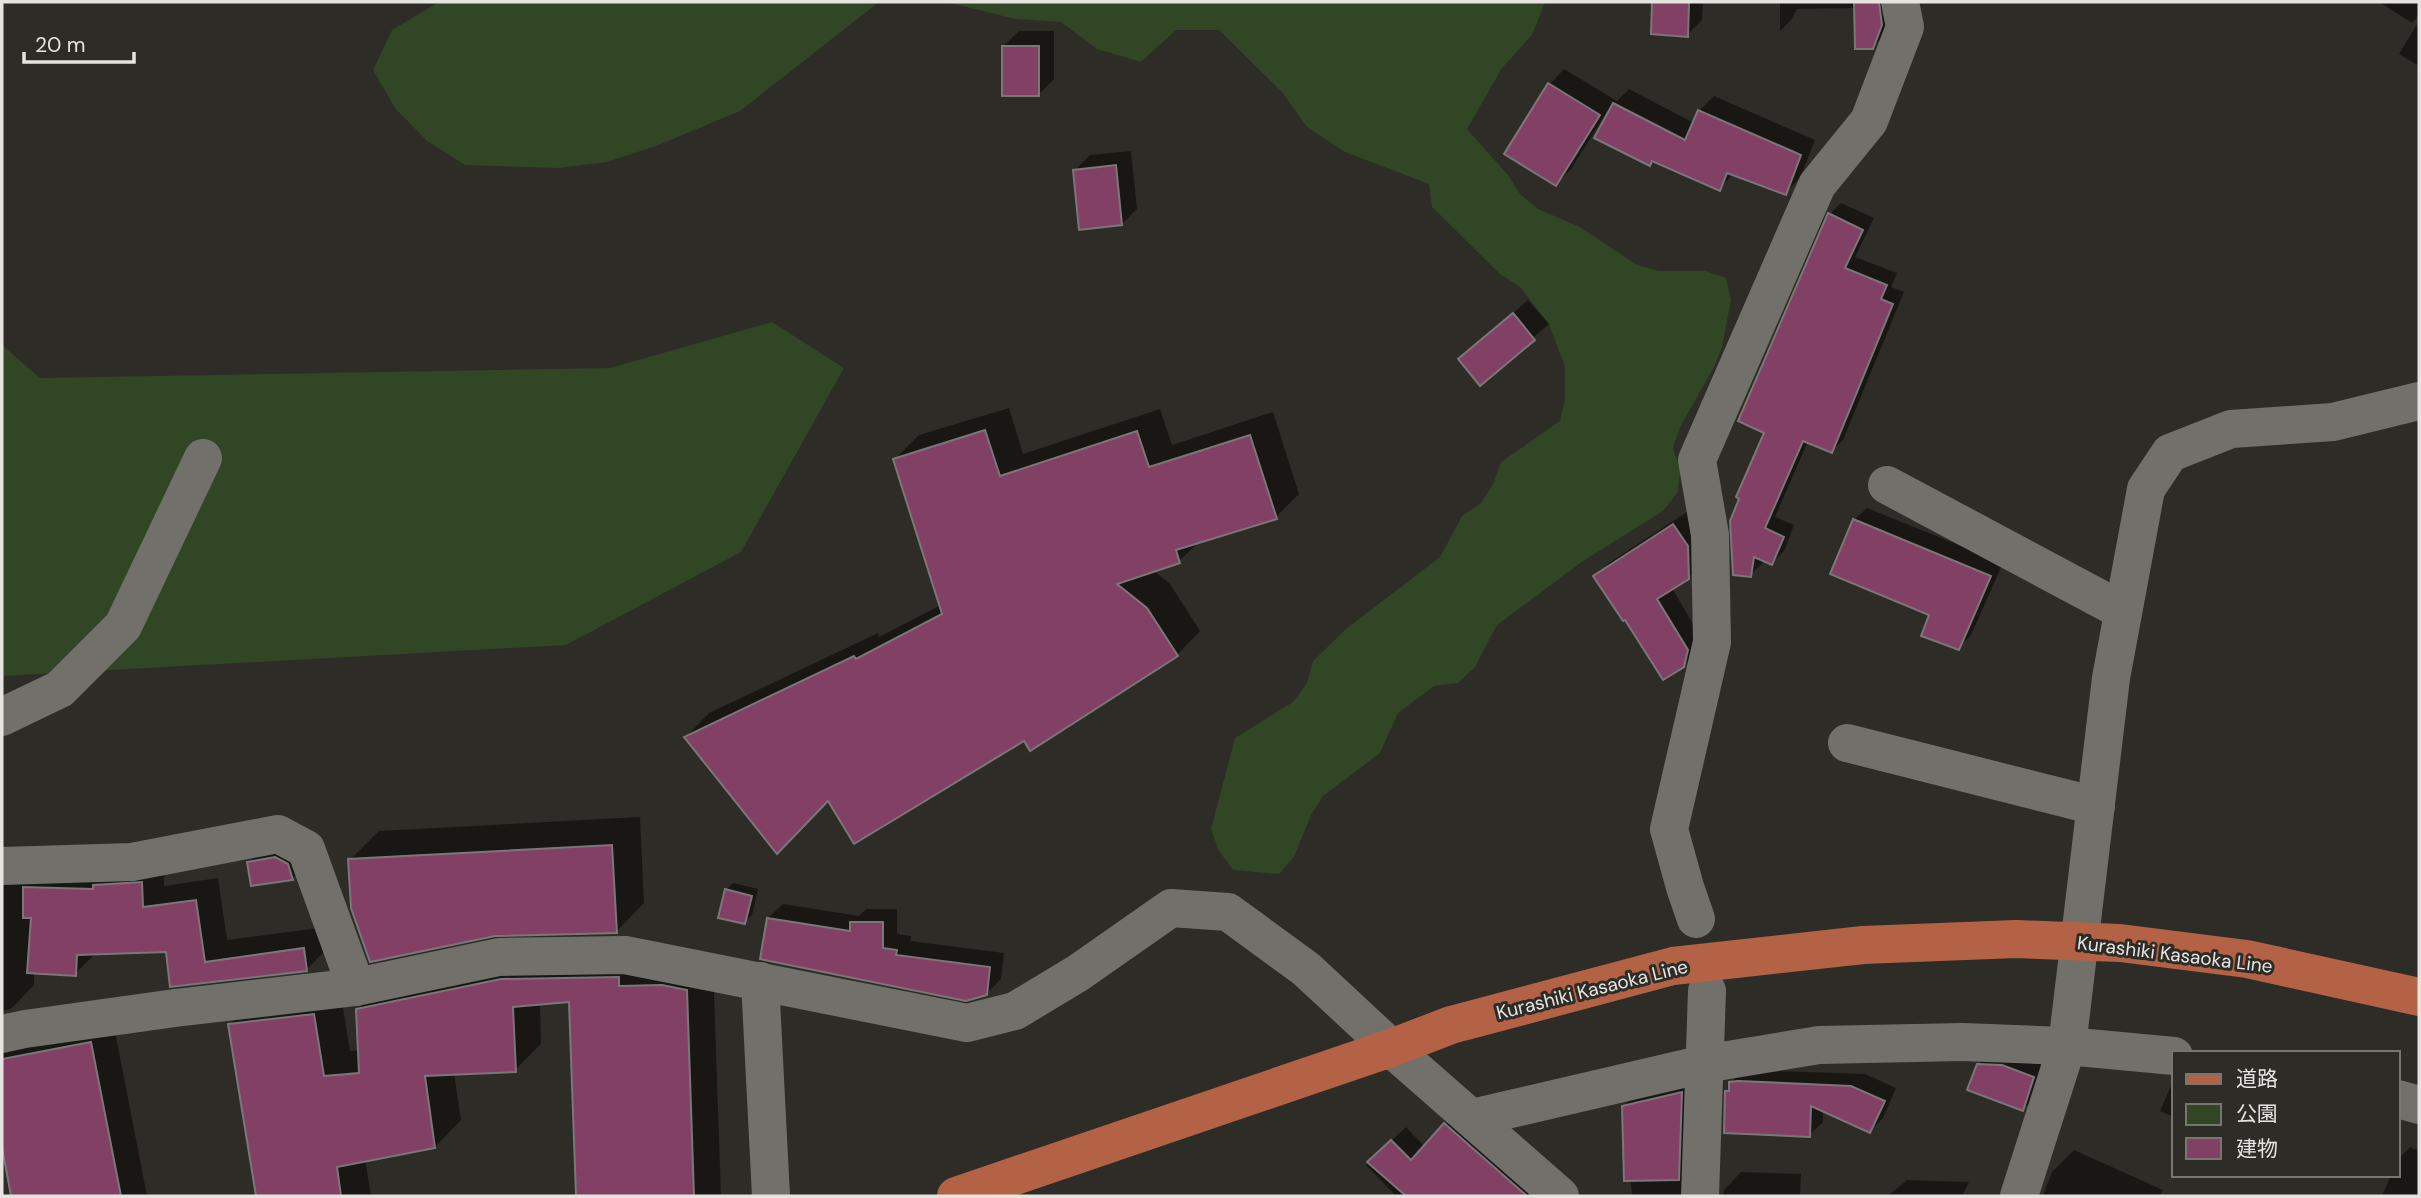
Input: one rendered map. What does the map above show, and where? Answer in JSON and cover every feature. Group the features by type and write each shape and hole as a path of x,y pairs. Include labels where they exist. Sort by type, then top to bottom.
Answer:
{"main road":[{"name":"Kurashiki Kasaoka Line","path":"956,1196 1391,1048 1451,1025 1673,966 1863,945 2016,939 2120,943 2247,959 2419,997"}],"street":[{"path":"1696,919 1669,829 1712,642 1710,535 1697,460 1817,185 1869,121 1905,27 1900,2"},
{"path":"2019,1196 2067,1046 2111,678 2146,489 2170,453 2231,429 2333,422 2419,401"},
{"path":"2,717 60,689 123,625 204,458"},
{"path":"1887,485 2123,611"},
{"path":"1847,743 2096,806"},
{"path":"2,866 132,862 278,834 306,849 356,987"},
{"path":"2,1034 175,1008 356,987 499,957 625,955 967,1023 1015,1011 1078,973 1171,908 1228,912 1306,969 1391,1048 1560,1196"},
{"path":"760,981 771,1196"},
{"path":"1700,1196 1707,991"},
{"path":"1472,1118 1704,1064 1819,1045 1963,1042 2067,1046 2172,1055"},
{"path":"2400,1100 2419,1105"}],"green space":[{"path":"439,2 879,2 740,111 656,146 607,162 558,168 465,165 427,141 395,108 373,70 392,30"},
{"path":"946,2 1545,2 1532,35 1502,68 1467,129 1508,175 1520,194 1538,209 1580,227 1637,265 1659,271 1705,271 1726,278 1731,300 1722,347 1714,367 1680,427 1673,448 1680,470 1678,492 1663,511 1583,561 1497,625 1475,667 1458,683 1434,686 1398,713 1380,753 1323,796 1311,815 1294,857 1279,874 1233,870 1219,851 1211,829 1235,738 1293,702 1307,683 1313,661 1346,629 1440,557 1462,516 1481,503 1493,484 1501,462 1560,421 1565,399 1565,367 1549,324 1520,287 1500,274 1432,207 1429,184 1345,152 1307,127 1282,92 1219,30 1176,30 1141,62 1097,49 1061,22 1015,19"},
{"path":"772,322 844,368 741,552 566,645 2,676 2,345 40,378 610,368"}],"building":[{"path":"1652,2 1689,2 1688,37 1651,34"},
{"path":"1854,2 1879,2 1882,25 1873,49 1855,49"},
{"path":"1002,46 1039,46 1039,96 1002,96"},
{"path":"1548,83 1600,115 1556,186 1504,154"},
{"path":"1613,103 1685,140 1698,110 1801,155 1786,195 1727,173 1720,191 1652,161 1650,166 1594,138"},
{"path":"1116,165 1122,225 1079,230 1073,170"},
{"path":"1828,213 1863,230 1845,268 1887,285 1881,299 1893,304 1832,453 1803,441 1765,528 1784,537 1772,565 1754,557 1751,577 1733,575 1730,521 1739,499 1736,497 1764,433 1738,421"},
{"path":"1513,313 1535,340 1480,386 1458,359"},
{"path":"985,430 1000,476 1137,431 1149,467 1250,435 1277,519 1176,550 1180,563 1117,584 1147,608 1178,656 1030,751 1024,741 854,844 828,801 777,854 684,737 854,656 856,659 942,614 893,459"},
{"path":"1853,519 1991,576 1959,650 1921,636 1929,615 1830,574"},
{"path":"1673,524 1688,546 1689,579 1657,599 1688,650 1684,667 1663,680 1593,576"},
{"path":"612,845 617,933 495,936 370,962 351,908 348,859"},
{"path":"275,857 288,864 293,880 251,886 247,862"},
{"path":"142,882 143,907 196,900 205,962 304,948 307,971 170,987 166,952 77,955 76,976 27,973 31,918 23,918 23,887 93,889 93,885"},
{"path":"725,889 752,896 745,924 718,918"},
{"path":"767,918 850,931 850,922 883,922 883,948 897,950 896,955 990,967 987,995 966,1001 760,959"},
{"path":"619,977 619,986 662,985 687,990 694,1196 576,1196 569,1002 513,1007 516,1072 425,1076 435,1148 337,1167 341,1196 256,1196 228,1024 314,1014 324,1076 359,1073 356,1009 501,979"},
{"path":"91,1042 121,1196 11,1196 2,1147 2,1059"},
{"path":"1977,1064 2002,1065 2034,1077 2023,1111 1967,1090"},
{"path":"1729,1082 1851,1086 1885,1101 1870,1133 1811,1106 1810,1137 1724,1133 1725,1091 1729,1091"},
{"path":"1682,1092 1679,1180 1624,1181 1622,1106"},
{"path":"1444,1123 1527,1196 1406,1196 1367,1162 1391,1140 1411,1160"}]}
